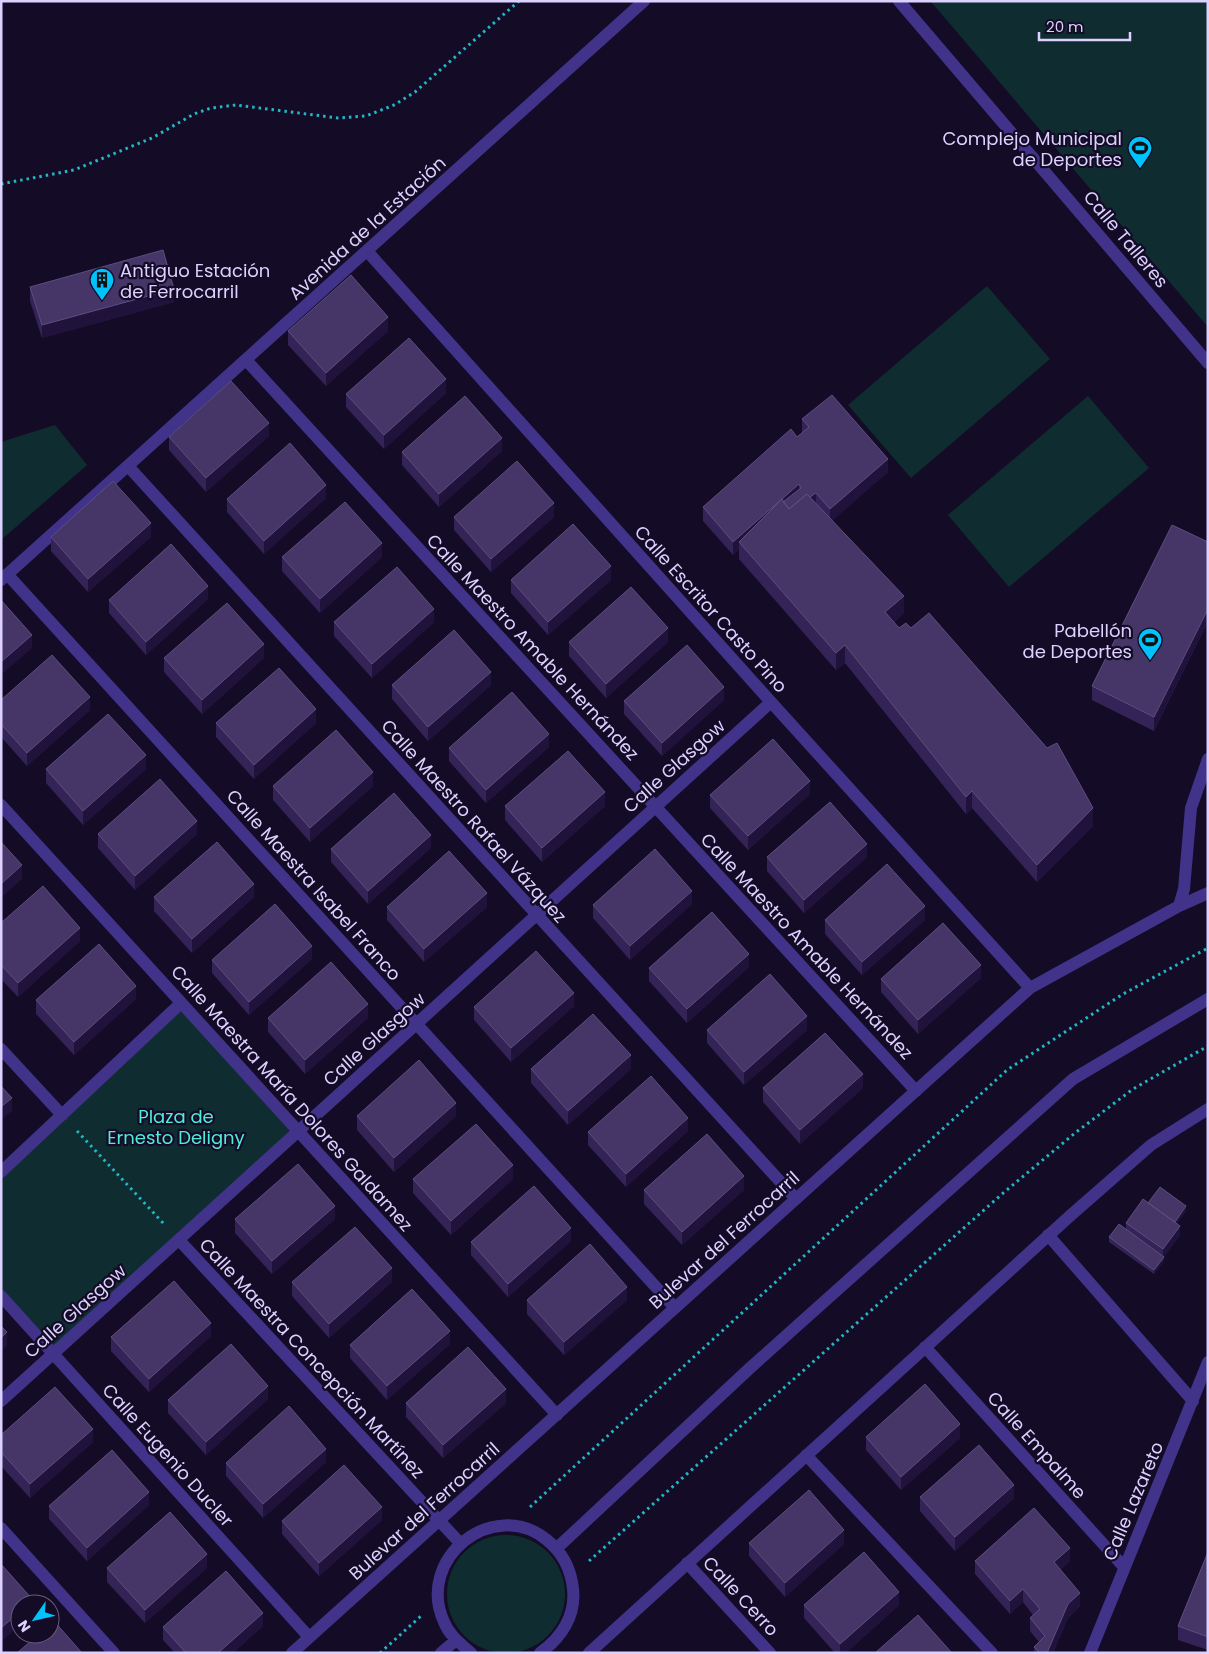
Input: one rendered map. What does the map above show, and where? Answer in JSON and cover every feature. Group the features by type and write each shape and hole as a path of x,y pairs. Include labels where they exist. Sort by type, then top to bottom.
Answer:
{"street":[{"name":"Avenida de la Estación","path":"4,577 644,1"},
{"name":"Calle Talleres","path":"900,1 1208,363"},
{"name":"Calle Escritor Casto Pino","path":"367,251 1030,988"},
{"name":"Calle Maestro Amable Hernández","path":"246,360 916,1091"},
{"name":"Calle Maestro Rafael Vázquez","path":"128,466 796,1200"},
{"name":"Calle Maestra Isabel Franco","path":"4,577 417,1023 675,1308"},
{"name":"Calle Glasgow","path":"1,1401 771,702"},
{"path":"1179,906 1184,889 1191,808 1208,760"},
{"name":"Calle Maestra María Dolores Galdamez","path":"1,806 557,1414"},
{"name":"Bulevar del Ferrocarril","path":"292,1653 1030,988 1179,906 1208,893"},
{"path":"556,1548 758,1362 1073,1079 1208,999"},
{"path":"1,1172 181,1003"},
{"path":"1,1048 62,1115"},
{"path":"588,1653 1048,1235 1152,1145 1208,1110"},
{"path":"1048,1235 1193,1401"},
{"name":"Calle Maestra Concepción Martínez","path":"179,1240 460,1543"},
{"name":"Calle Eugenio Ducler","path":"1,1296 309,1638"},
{"name":"Calle Empalme","path":"925,1347 1124,1567"},
{"name":"Calle Lazareto","path":"1090,1653 1208,1362"},
{"path":"806,1455 992,1653"},
{"path":"472,1653 456,1640 444,1622 438,1601 439,1580 447,1560 460,1543 483,1530 492,1527 509,1526 526,1529 543,1537 556,1548 572,1576 574,1595 572,1613 555,1649 540,1653"},
{"path":"1,1528 114,1653"},
{"name":"Calle Cerro","path":"687,1563 770,1653"},
{"path":"441,1653 456,1640"}],"path":[{"path":"1,184 74,170 152,138 194,114 211,108 236,105 338,118 366,116 394,105 415,92 519,1"},
{"path":"509,1526 1007,1070 1123,994 1208,948"},
{"path":"572,1576 1002,1194 1075,1133 1133,1089 1208,1046"},
{"path":"62,1115 179,1240"},
{"path":"380,1653 438,1601"}],"green space":[{"name":"Complejo Municipal de Deportes","path":"930,1 1208,1 1208,327 939,11"},
{"path":"987,286 1050,359 911,478 848,405"},
{"path":"1088,396 1149,468 1009,587 948,515"},
{"path":"55,425 87,465 1,540 1,442"},
{"name":"Plaza de Ernesto Deligny","path":"181,1003 298,1131 53,1354 1,1296 1,1172"},
{"path":"506,1535 529,1540 548,1552 560,1571 565,1594 560,1617 548,1636 529,1648 506,1653 483,1648 464,1636 452,1617 447,1594 452,1571 464,1552 483,1540"}],"building":[{"name":"Antiguo Estación de Ferrocarril","path":"163,250 174,289 42,325 30,287"},
{"path":"351,275 388,317 326,373 288,331"},
{"path":"409,338 446,379 384,435 346,394"},
{"path":"231,381 269,423 206,478 169,437"},
{"path":"832,395 888,459 830,509 816,493 810,497 807,494 789,509 783,502 801,488 799,484 733,542 703,507 791,429 797,437 809,427 802,419"},
{"path":"465,396 502,438 439,494 402,452"},
{"path":"290,443 326,485 264,541 227,499"},
{"path":"517,461 554,503 491,559 454,517"},
{"path":"113,481 151,523 88,579 51,537"},
{"path":"807,494 904,596 885,612 899,628 906,623 911,628 929,613 1047,748 1057,743 1093,808 1037,865 972,791 966,797 845,645 836,653 739,542 782,499 789,509"},
{"path":"345,502 382,543 320,599 282,557"},
{"path":"573,524 611,566 548,622 511,580"},
{"name":"Pabellón de Deportes","path":"1172,525 1208,542 1208,609 1154,717 1092,686"},
{"path":"171,544 208,586 146,642 109,600"},
{"path":"397,567 434,609 372,664 334,622"},
{"path":"631,587 668,628 606,684 569,642"},
{"path":"1,600 32,635 1,662"},
{"path":"227,603 264,644 202,700 164,658"},
{"path":"454,630 491,672 428,727 392,685"},
{"path":"687,645 724,687 662,743 624,701"},
{"path":"52,655 90,697 27,753 1,724 1,700"},
{"path":"279,668 316,709 254,765 216,723"},
{"path":"512,692 549,734 486,790 449,748"},
{"path":"108,714 146,755 83,811 46,769"},
{"path":"336,730 373,772 310,828 273,786"},
{"path":"773,739 810,781 748,836 710,795"},
{"path":"568,751 605,792 542,848 505,806"},
{"path":"160,779 197,821 135,876 98,834"},
{"path":"394,793 431,835 368,891 331,849"},
{"path":"830,802 867,844 804,900 767,857"},
{"path":"1,842 22,865 1,884"},
{"path":"217,842 254,884 192,939 154,897"},
{"path":"655,849 692,891 630,946 593,905"},
{"path":"449,851 487,893 424,949 387,907"},
{"path":"887,864 925,906 862,962 825,920"},
{"path":"43,886 80,928 18,983 1,965 1,923"},
{"path":"275,904 312,946 249,1002 212,960"},
{"path":"712,912 749,954 687,1009 649,968"},
{"path":"943,923 981,965 918,1020 881,979"},
{"path":"99,944 136,986 74,1042 36,1000"},
{"path":"536,951 574,993 511,1048 474,1007"},
{"path":"331,962 368,1004 305,1060 268,1018"},
{"path":"770,974 807,1016 744,1072 707,1030"},
{"path":"593,1014 631,1055 568,1111 531,1069"},
{"path":"825,1033 863,1074 800,1130 763,1088"},
{"path":"419,1060 456,1103 394,1158 357,1116"},
{"path":"651,1076 688,1118 626,1174 588,1132"},
{"path":"1,1086 12,1098 1,1107"},
{"path":"476,1124 513,1165 451,1221 413,1179"},
{"path":"707,1134 744,1176 682,1232 644,1190"},
{"path":"298,1164 335,1206 272,1261 235,1219"},
{"path":"534,1186 571,1228 508,1284 471,1242"},
{"path":"1160,1187 1186,1206 1175,1222 1148,1203"},
{"path":"1143,1199 1180,1226 1163,1249 1126,1223"},
{"path":"1119,1224 1164,1257 1154,1270 1109,1237"},
{"path":"355,1227 392,1268 329,1324 292,1282"},
{"path":"590,1244 627,1287 564,1342 527,1300"},
{"path":"174,1281 211,1323 149,1379 111,1337"},
{"path":"412,1289 450,1331 387,1386 350,1345"},
{"path":"1,1326 7,1332 1,1338"},
{"path":"231,1344 268,1386 206,1442 168,1400"},
{"path":"468,1347 506,1389 443,1445 406,1403"},
{"path":"925,1384 960,1424 901,1477 866,1437"},
{"path":"55,1387 93,1429 30,1484 1,1452 1,1435"},
{"path":"289,1406 326,1449 263,1504 226,1463"},
{"path":"979,1445 1014,1485 955,1537 920,1497"},
{"path":"112,1450 149,1492 87,1548 49,1506"},
{"path":"344,1465 382,1507 319,1563 282,1521"},
{"path":"809,1490 844,1530 785,1583 749,1543"},
{"path":"1034,1508 1070,1548 1054,1562 1080,1593 1068,1604 1047,1653 1040,1653 1034,1647 1045,1636 1030,1618 1040,1609 1023,1589 1010,1601 975,1561"},
{"path":"170,1512 207,1554 145,1610 107,1568"},
{"path":"864,1552 899,1592 840,1644 804,1605"},
{"path":"1208,1552 1208,1637 1178,1626"},
{"path":"1,1564 28,1594 10,1594 10,1620 1,1628"},
{"path":"226,1571 263,1613 218,1653 186,1653 163,1627"},
{"path":"918,1615 952,1653 875,1653"},
{"path":"60,1628 82,1653 17,1653 27,1644 60,1644"}],"place":[{"name":"Complejo Municipal de Deportes","path":"1140,169"},
{"name":"Antiguo Estación de Ferrocarril","path":"102,301"},
{"name":"Pabellón de Deportes","path":"1150,661"}]}
